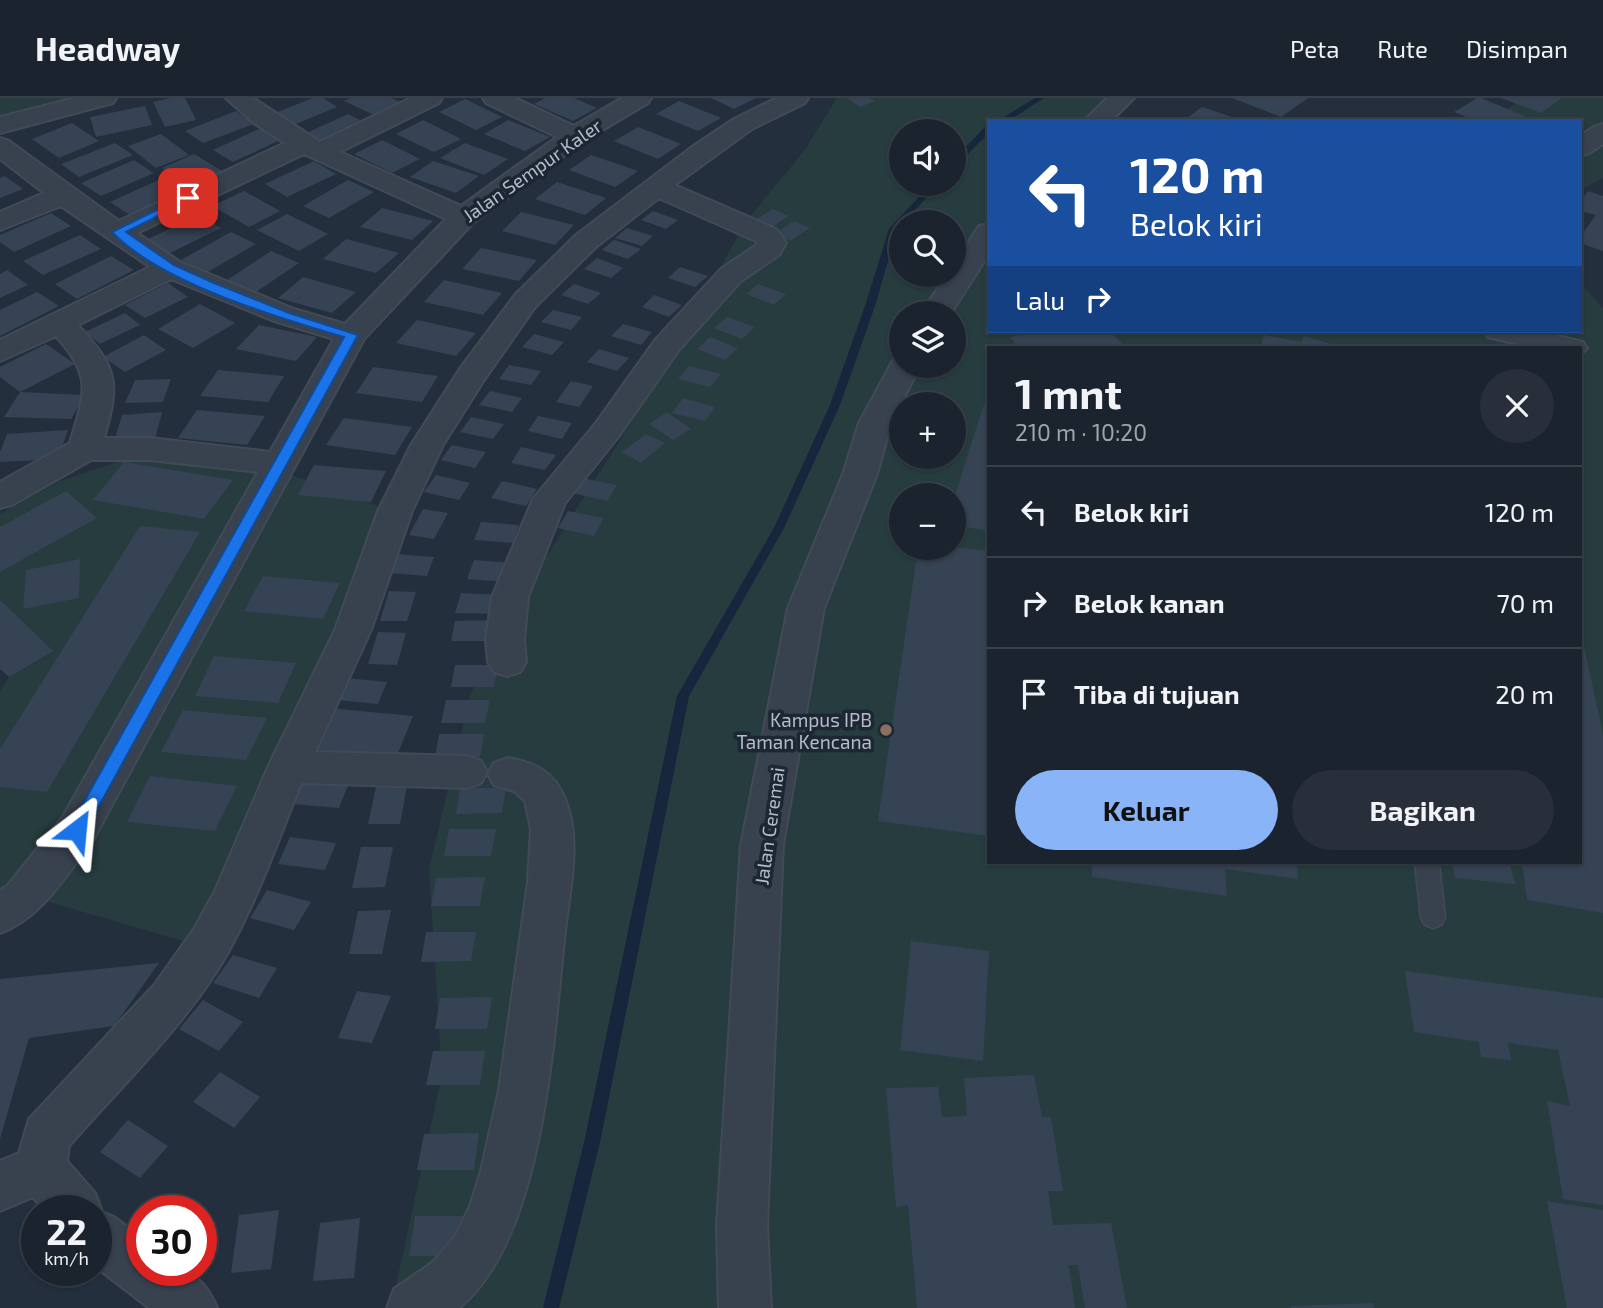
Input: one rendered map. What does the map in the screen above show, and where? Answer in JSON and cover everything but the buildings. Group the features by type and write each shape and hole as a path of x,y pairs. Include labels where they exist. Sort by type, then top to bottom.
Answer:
{"street":[{"path":"0,125 104,98"},
{"path":"238,98 264,118 314,147 463,217"},
{"path":"118,232 430,98"},
{"path":"495,98 575,136"},
{"name":"Jalan Sempur Kaler","path":"0,914 22,899 77,830 351,335 463,217 575,136 639,98"},
{"path":"50,1195 20,1177 46,1136 171,998 210,943 234,897 288,767 353,630 395,511 426,444 470,377 525,302 586,241 654,186 743,124 796,98"},
{"path":"1098,119 1122,98"},
{"path":"1582,147 1603,132"},
{"path":"0,146 63,195 170,268 284,315 351,335"},
{"path":"507,662 505,640 510,597 550,499 607,430 667,345 731,275 769,249 772,243 772,239 766,235 654,186"},
{"path":"0,222 63,195"},
{"path":"944,301 985,243"},
{"path":"0,352 170,268"},
{"path":"61,323 92,362 99,377 98,396 85,449"},
{"path":"1508,333 1563,346"},
{"path":"1582,351 1603,356"},
{"name":"Jalan Ceremai","path":"745,1308 742,1224 762,845 806,608 860,474 876,424 899,378"},
{"path":"0,497 85,449 150,449 278,464"},
{"path":"288,767 487,773 528,778 539,787 546,801 551,837 536,997 520,1098 501,1182 480,1242 464,1270 437,1294 414,1308"},
{"path":"112,1247 126,1258"},
{"path":"163,1286 191,1308"}],"lane":[{"path":"1427,864 1433,918"}],"green space":[{"path":"0,98 121,98 0,132"},
{"path":"837,98 1120,98 1110,119 987,119 987,333 1582,333 1582,285 1603,308 1603,1308 391,1308 442,1075 429,869 470,696 543,562 648,396 747,220 804,151"},
{"path":"1526,98 1603,98 1603,178 1582,189 1582,119 1489,119"},
{"path":"131,457 269,467 400,514 200,946 39,899 0,935 0,691 9,677 0,669 0,514 58,482"}],"waterway":[{"path":"1005,119 1040,98"},
{"path":"966,151 987,130"},
{"path":"551,1308 593,1138 683,696 779,528 835,405 870,306 893,229 924,196"}],"place":[{"name":"Kampus IPB Taman Kencana","path":"886,730"}],"route":[{"path":"77,830 351,335 229,295 170,268 118,232 188,198"}]}
